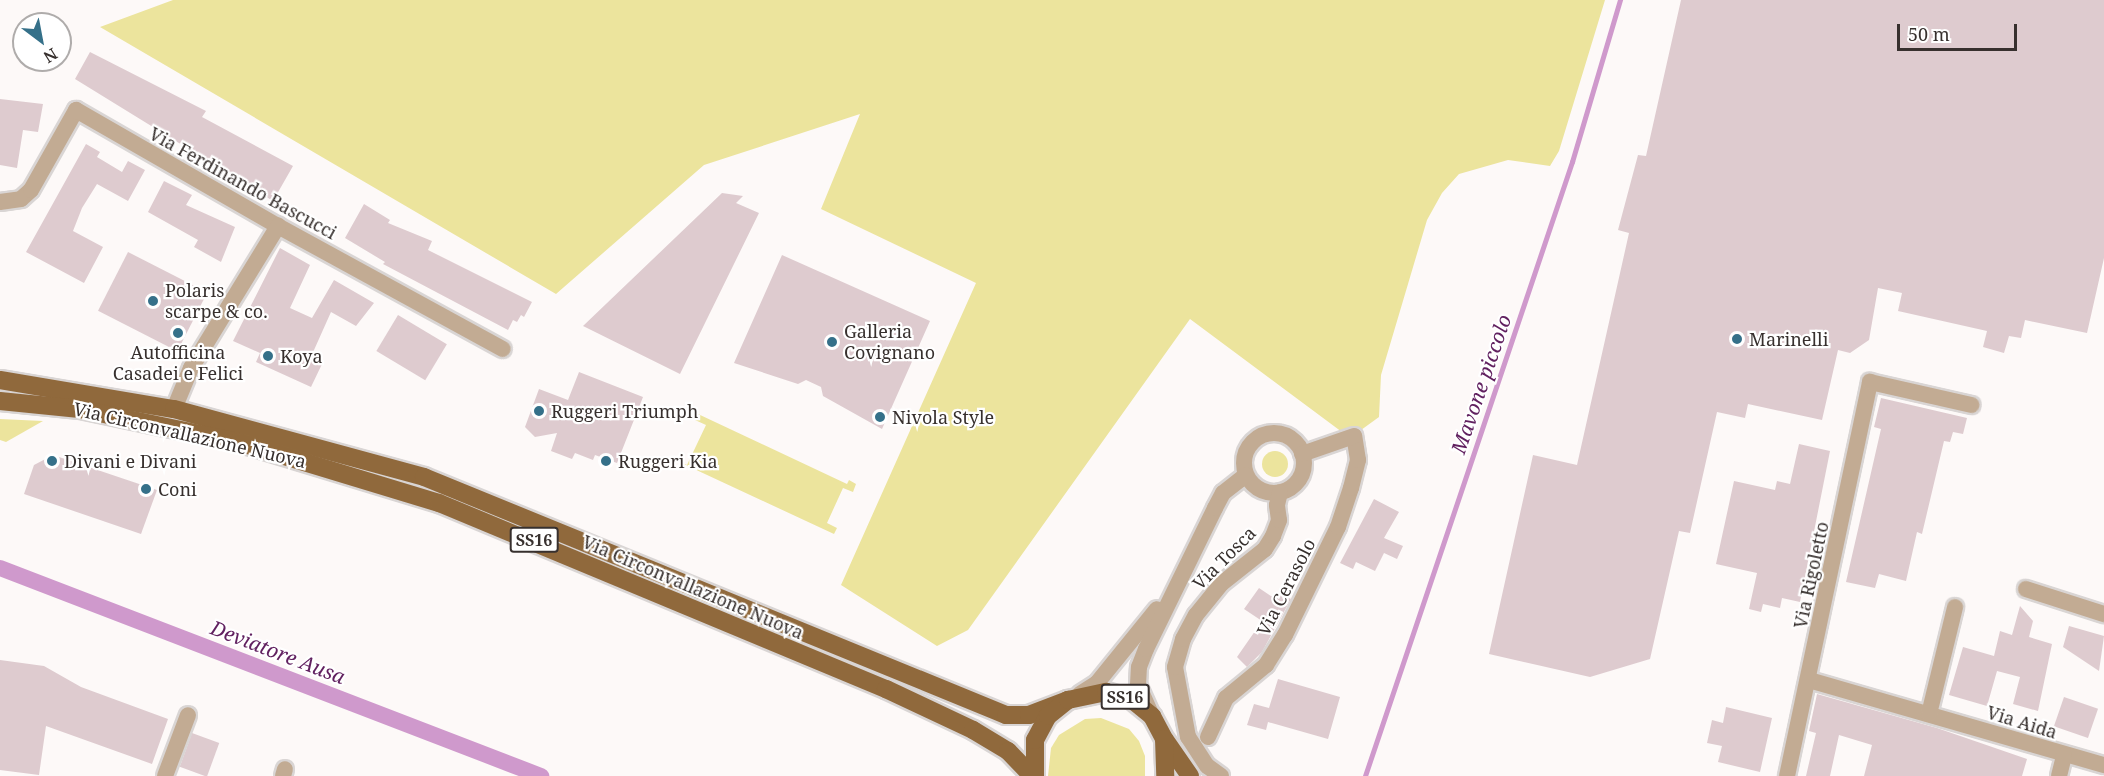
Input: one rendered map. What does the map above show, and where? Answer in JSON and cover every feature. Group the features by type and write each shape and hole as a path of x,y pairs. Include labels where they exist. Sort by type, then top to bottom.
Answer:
{"main road":[{"name":"Via Circonvallazione Nuova","path":"0,380 174,409 286,437 466,492 1006,715 1029,716 1074,697"},
{"name":"Via Circonvallazione Nuova","path":"0,401 80,410 238,442 439,503 886,689 973,730 1008,752 1034,776"},
{"name":"SS16","path":"1034,776 1032,753 1040,727 1074,697 1119,694 1152,716 1164,739 1190,776"},
{"name":"SS16","path":"1164,739 1165,776"}],"street":[{"name":"Via Ferdinando Bascucci","path":"0,202 21,199 31,190 76,110 278,226 503,349"},
{"path":"174,409 189,376 278,226"},
{"name":"Via Rigoletto","path":"1787,776 1870,382 1971,405"},
{"path":"1282,434 1298,446 1302,454 1304,464 1297,482 1280,492 1256,488 1246,475 1245,456 1248,447 1263,435 1282,434"},
{"name":"Via Cerasolo","path":"1208,737 1226,698 1266,665 1285,635 1338,527 1358,460 1354,436 1302,454"},
{"path":"1152,716 1138,685 1139,666 1171,592 1223,493 1246,475"},
{"name":"Via Tosca","path":"1221,776 1207,766 1188,737 1175,667 1183,639 1196,615 1221,584 1265,549 1273,536 1279,520 1277,505 1280,492"},
{"path":"2026,589 2104,614"},
{"path":"1074,697 1097,683 1171,592"},
{"path":"1929,714 1955,607"},
{"name":"Via Aida","path":"1809,680 2064,756 2104,765"},
{"path":"165,776 188,715"},
{"path":"2059,776 2064,756"}],"shaded area":[{"path":"173,0 1605,0 1559,151 1550,166 1508,160 1459,174 1442,193 1427,220 1381,375 1379,417 1350,438 1190,319 968,630 937,646 841,585 976,283 821,209 860,114 704,165 556,294 100,27"},
{"path":"698,414 847,484 849,480 856,484 853,492 843,488 827,523 837,528 834,534 677,461 687,465 706,425 695,420"},
{"path":"0,419 43,421 6,442 0,440"},
{"path":"1275,451 1284,455 1288,464 1284,473 1275,477 1266,473 1262,464 1266,455"},
{"path":"1101,718 1129,729 1139,741 1145,756 1145,776 1048,776 1051,748 1059,735 1085,719"}],"building":[{"name":"Marinelli","path":"1681,0 2104,0 2104,258 2087,333 2025,320 2021,338 2009,336 2004,353 1983,347 1987,331 1898,311 1902,293 1878,288 1869,340 1850,353 1838,350 1822,420 1748,404 1745,418 1717,412 1690,533 1679,531 1650,659 1590,677 1489,654 1533,455 1577,465 1629,233 1618,230 1638,155 1646,156"},
{"path":"90,52 206,111 202,117 293,166 273,201 75,79"},
{"path":"0,99 43,104 38,132 23,130 17,168 0,165"},
{"path":"86,144 100,152 97,157 122,172 128,161 145,170 128,201 97,184 82,208 73,231 103,247 84,283 26,252"},
{"path":"164,181 192,195 186,205 235,227 221,262 194,247 198,240 148,212"},
{"path":"722,193 743,196 736,203 759,213 680,374 583,326"},
{"path":"364,204 390,220 388,223 432,241 428,250 532,302 524,317 521,315 517,322 513,320 508,330 383,264 385,262 345,238"},
{"path":"280,248 310,265 290,308 312,318 334,280 374,303 356,326 331,312 310,359 322,364 311,387 256,362 260,353 233,341"},
{"name":"Polaris scarpe & co.","path":"128,252 207,292 177,351 98,311"},
{"name":"Galleria Covignano","path":"782,255 930,321 882,429 823,396 821,387 806,380 798,384 734,363"},
{"path":"398,315 447,344 425,380 376,351"},
{"path":"579,372 643,397 617,463 595,455 593,460 575,453 572,459 551,451 557,433 535,437 525,427 539,389 568,400"},
{"path":"1881,398 1967,418 1963,434 1953,432 1950,442 1944,441 1922,534 1917,532 1906,581 1879,574 1875,588 1846,582 1881,429 1874,427"},
{"path":"1799,444 1830,451 1800,602 1782,598 1780,608 1763,604 1761,612 1749,609 1757,573 1716,564 1734,481 1775,490 1777,481 1790,484"},
{"path":"53,455 157,490 141,534 24,494 34,465"},
{"path":"1374,499 1399,512 1384,538 1403,546 1397,559 1384,553 1375,571 1356,562 1353,569 1340,563"},
{"path":"1259,588 1274,598 1277,592 1291,599 1262,652 1247,667 1237,657 1262,621 1244,609"},
{"path":"2020,606 2033,621 2029,637 2052,644 2038,711 2013,704 2020,677 1997,671 1987,706 1949,695 1963,647 1994,656 2000,631 2012,635"},
{"path":"2069,626 2104,636 2099,671 2063,647"},
{"path":"0,660 44,666 81,687 168,719 152,764 46,726 39,775 0,770"},
{"path":"1278,679 1340,697 1328,739 1268,722 1266,730 1247,725 1254,704 1269,708"},
{"path":"1817,694 1937,728 2027,759 2022,776 1864,776 1872,745 1839,735 1830,776 1806,776 1816,733 1809,731"},
{"path":"2064,697 2098,709 2088,738 2054,726"},
{"path":"1726,707 1772,718 1760,772 1718,762 1722,746 1707,743 1712,720 1723,723"},
{"path":"192,733 219,743 207,776 180,767"}],"waterway":[{"name":"Mavone piccolo","path":"1365,776 1572,162 1620,0"},
{"name":"Deviatore Ausa","path":"0,568 541,776"}],"place":[{"name":"Polaris scarpe & co.","path":"153,301"},
{"name":"Autofficina Casadei e Felici","path":"178,333"},
{"name":"Marinelli","path":"1737,339"},
{"name":"Galleria Covignano","path":"832,342"},
{"name":"Koya","path":"268,356"},
{"name":"Ruggeri Triumph","path":"539,411"},
{"name":"Nivola Style","path":"880,417"},
{"name":"Divani e Divani","path":"52,461"},
{"name":"Ruggeri Kia","path":"606,461"},
{"name":"Coni","path":"146,489"}]}
